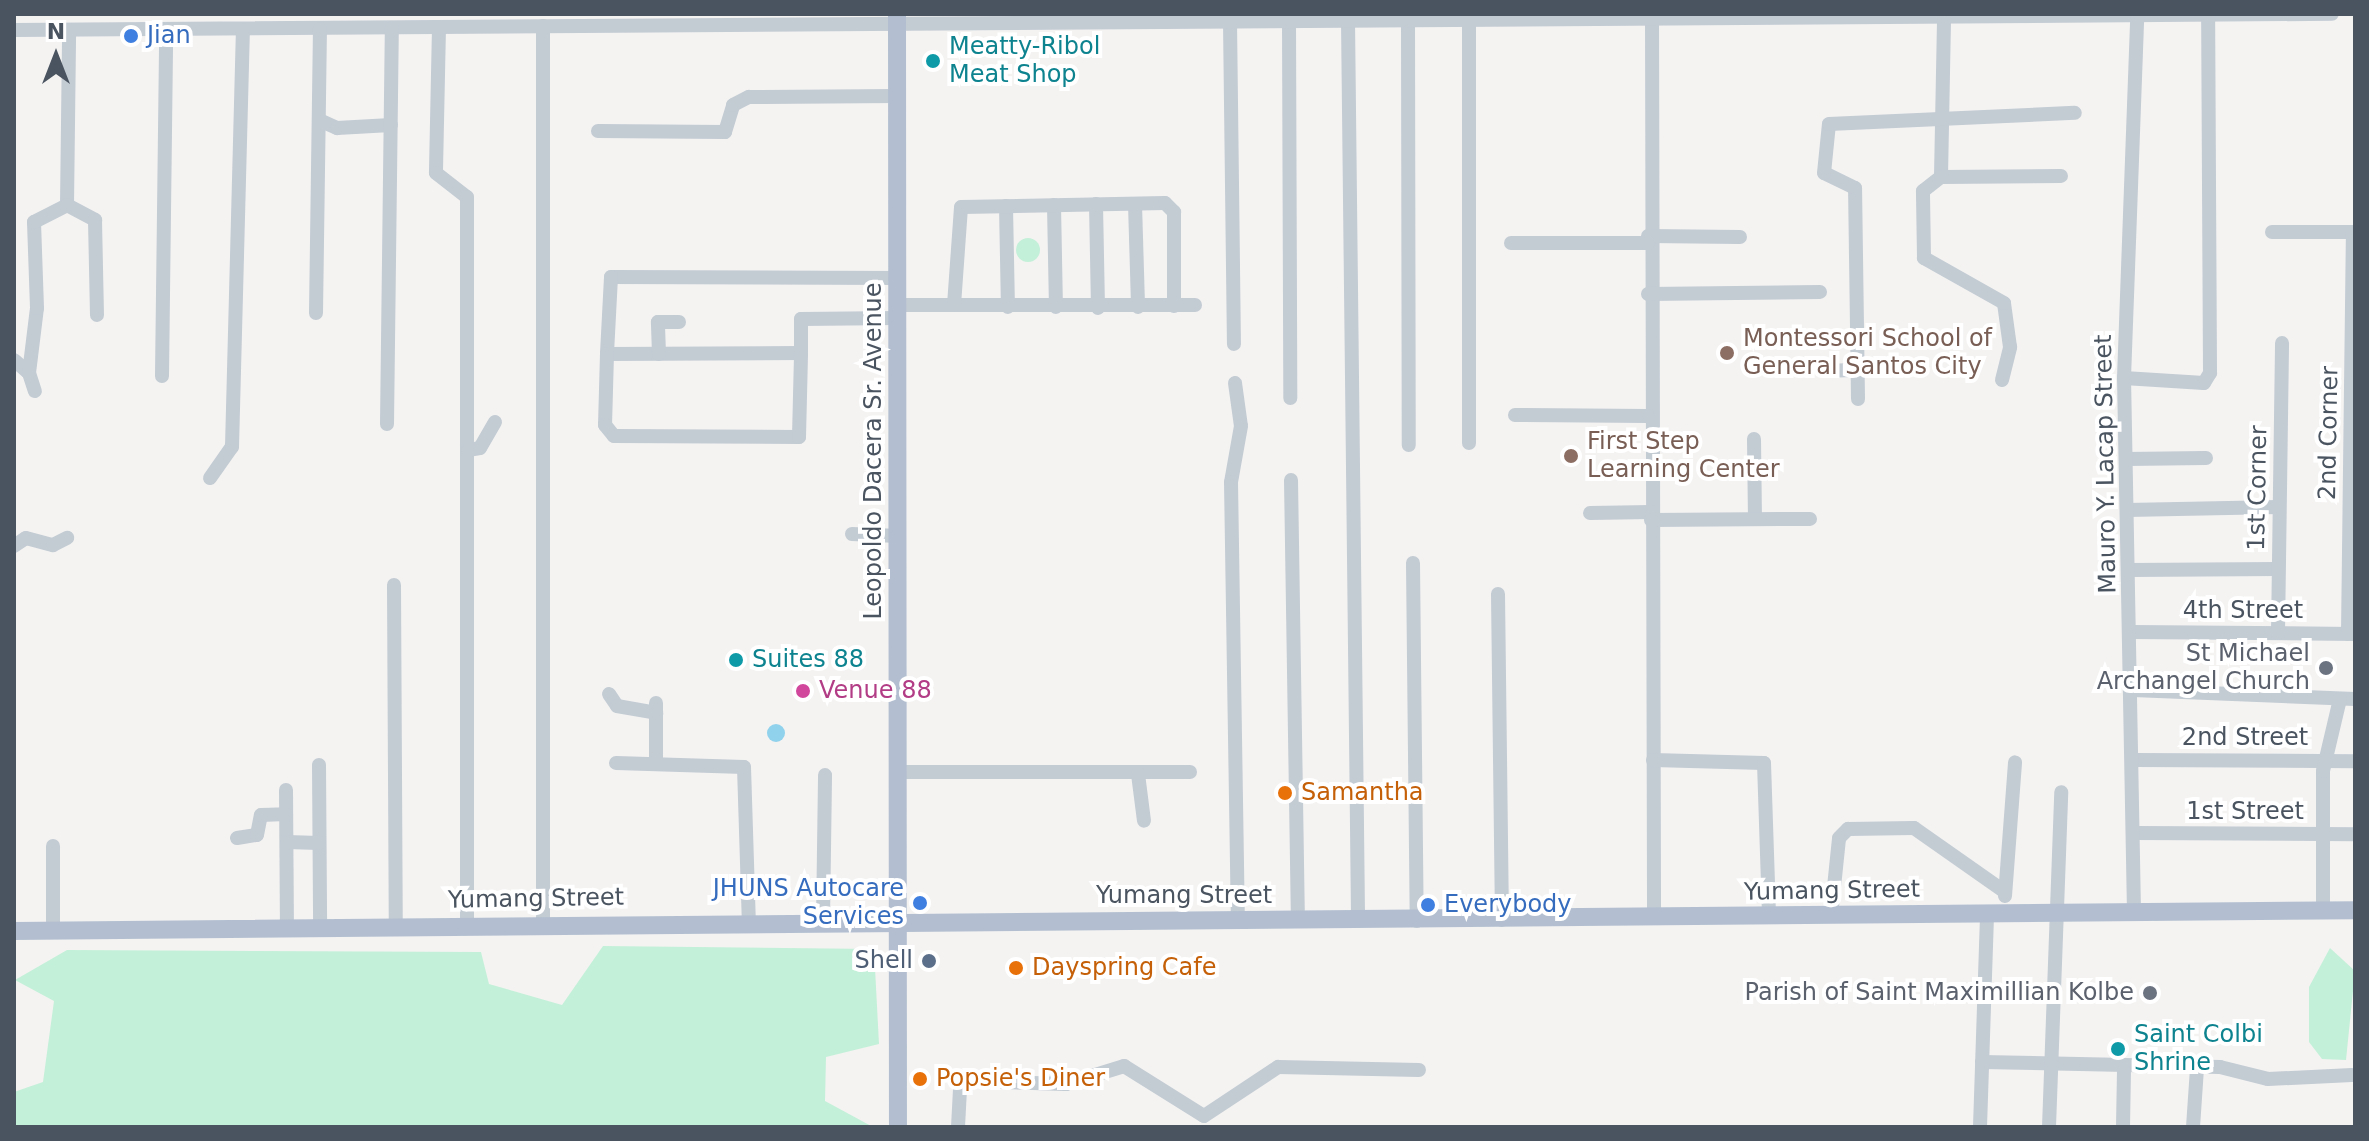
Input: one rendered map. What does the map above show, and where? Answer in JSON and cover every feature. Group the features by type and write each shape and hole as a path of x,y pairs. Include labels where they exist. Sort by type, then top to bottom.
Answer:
{"main road":[{"name":"Leopoldo Dacera Sr. Avenue","path":"897,19 898,1127"},
{"name":"Yumang Street","path":"14,931 564,922 1417,921 2355,910"}],"street":[{"path":"140,30 141,14"},
{"path":"14,30 392,28 447,23 543,26 728,19 1289,21 1652,16 2332,14"},
{"path":"1941,177 1943,15"},
{"name":"Mauro Y. Lacap Street","path":"2130,15 2124,378 2136,760 2134,912"},
{"path":"2124,378 2208,379 2208,15"},
{"path":"1652,16 1648,416 1654,918"},
{"path":"1398,18 1409,445"},
{"path":"1348,20 1358,921"},
{"path":"1469,20 1469,443"},
{"path":"1230,21 1234,344"},
{"path":"1289,21 1290,398"},
{"path":"447,23 436,173 467,197 467,924"},
{"path":"543,26 543,923"},
{"path":"387,424 392,28"},
{"path":"316,313 320,29"},
{"path":"67,205 69,30"},
{"path":"162,376 166,30"},
{"path":"210,478 232,447 243,30"},
{"path":"598,131 725,132 733,105 749,97 897,96"},
{"path":"1858,399 1855,188 1824,173 1825,130 1834,122 2075,113"},
{"path":"319,120 337,128 391,125"},
{"path":"2002,380 2010,347 2004,303 1919,250 1923,191 1941,177 2061,176"},
{"path":"954,305 955,215 965,206 1165,203 1174,212 1174,306"},
{"path":"1096,204 1098,308"},
{"path":"1135,204 1138,307"},
{"path":"67,205 95,220 97,315"},
{"path":"35,391 29,373 37,308 34,222 67,205"},
{"path":"1054,205 1056,307"},
{"path":"1006,206 1008,307"},
{"path":"2272,232 2354,232"},
{"name":"2nd Corner","path":"2352,634 2354,232"},
{"path":"1511,243 1740,237"},
{"path":"897,278 611,277 605,425 614,436 799,437 801,319 954,305 1098,308 1195,305"},
{"path":"1648,294 1820,292"},
{"path":"659,354 658,322 679,322"},
{"name":"1st Corner","path":"2278,633 2282,343"},
{"path":"607,354 801,353"},
{"path":"14,360 29,373"},
{"path":"1825,371 1859,370"},
{"path":"1235,383 1241,426 1231,482 1238,920"},
{"path":"1515,415 1648,416"},
{"path":"468,450 481,446 495,422"},
{"path":"1754,439 1755,519"},
{"path":"2126,459 2206,458"},
{"path":"1291,480 1298,920"},
{"path":"2127,510 2279,507"},
{"path":"1590,513 1810,519"},
{"path":"852,534 898,536"},
{"path":"14,546 26,538 53,545 67,538"},
{"path":"1413,563 1417,921"},
{"path":"2129,570 2278,569"},
{"path":"394,585 396,925"},
{"path":"1498,594 1502,920"},
{"name":"4th Street","path":"2131,632 2352,634"},
{"path":"2133,690 2348,699 2324,761 2323,910"},
{"path":"609,694 617,706 656,708 656,764"},
{"path":"1653,760 1764,763 1769,916"},
{"name":"2nd Street","path":"2136,760 2355,761"},
{"path":"1980,1127 1982,1062 1996,913 2005,892 2015,762"},
{"path":"616,763 738,764 748,775 749,922"},
{"path":"319,765 320,926"},
{"path":"899,772 1190,772"},
{"path":"1138,774 1144,821"},
{"path":"823,921 825,775"},
{"path":"286,790 287,927"},
{"path":"2049,1127 2061,792"},
{"path":"237,838 257,835 261,815 286,814"},
{"path":"1831,916 1839,838 1848,829 1914,828 2005,892"},
{"name":"1st Street","path":"2135,833 2355,834"},
{"path":"287,842 319,843"},
{"path":"53,846 53,929"},
{"path":"543,902 564,922"},
{"path":"1982,1062 2053,1064 2124,1071 2197,1068 2268,1079 2352,1075"},
{"path":"958,1127 960,1090 974,1081 1066,1084 1124,1066 1204,1116 1278,1067 1419,1070"},
{"path":"2193,1127 2197,1068"},
{"path":"2123,1127 2124,1071"}],"green space":[{"path":"1028,238 1039,245 1040,250 1033,261 1028,262 1017,255 1016,250 1023,239"},
{"path":"603,946 874,949 879,1044 826,1057 825,1101 873,1127 14,1127 14,1092 43,1082 54,1001 15,980 67,950 481,952 489,984 562,1005"},
{"path":"2330,948 2355,971 2346,1060 2322,1059 2309,1042 2309,987"}],"water":[{"path":"776,724 785,733 776,742 767,733"}],"place":[{"name":"Jian","path":"131,36"},
{"name":"Meatty-Ribol Meat Shop","path":"933,61"},
{"name":"Montessori School of General Santos City","path":"1727,353"},
{"name":"First Step Learning Center","path":"1571,456"},
{"name":"Suites 88","path":"736,660"},
{"name":"St Michael Archangel Church","path":"2326,668"},
{"name":"Venue 88","path":"803,691"},
{"name":"Samantha","path":"1285,793"},
{"name":"JHUNS Autocare Services","path":"920,903"},
{"name":"Everybody","path":"1428,905"},
{"name":"Shell","path":"929,961"},
{"name":"Dayspring Cafe","path":"1016,968"},
{"name":"Parish of Saint Maximillian Kolbe","path":"2150,993"},
{"name":"Saint Colbi Shrine","path":"2118,1049"},
{"name":"Popsie's Diner","path":"920,1079"}]}
